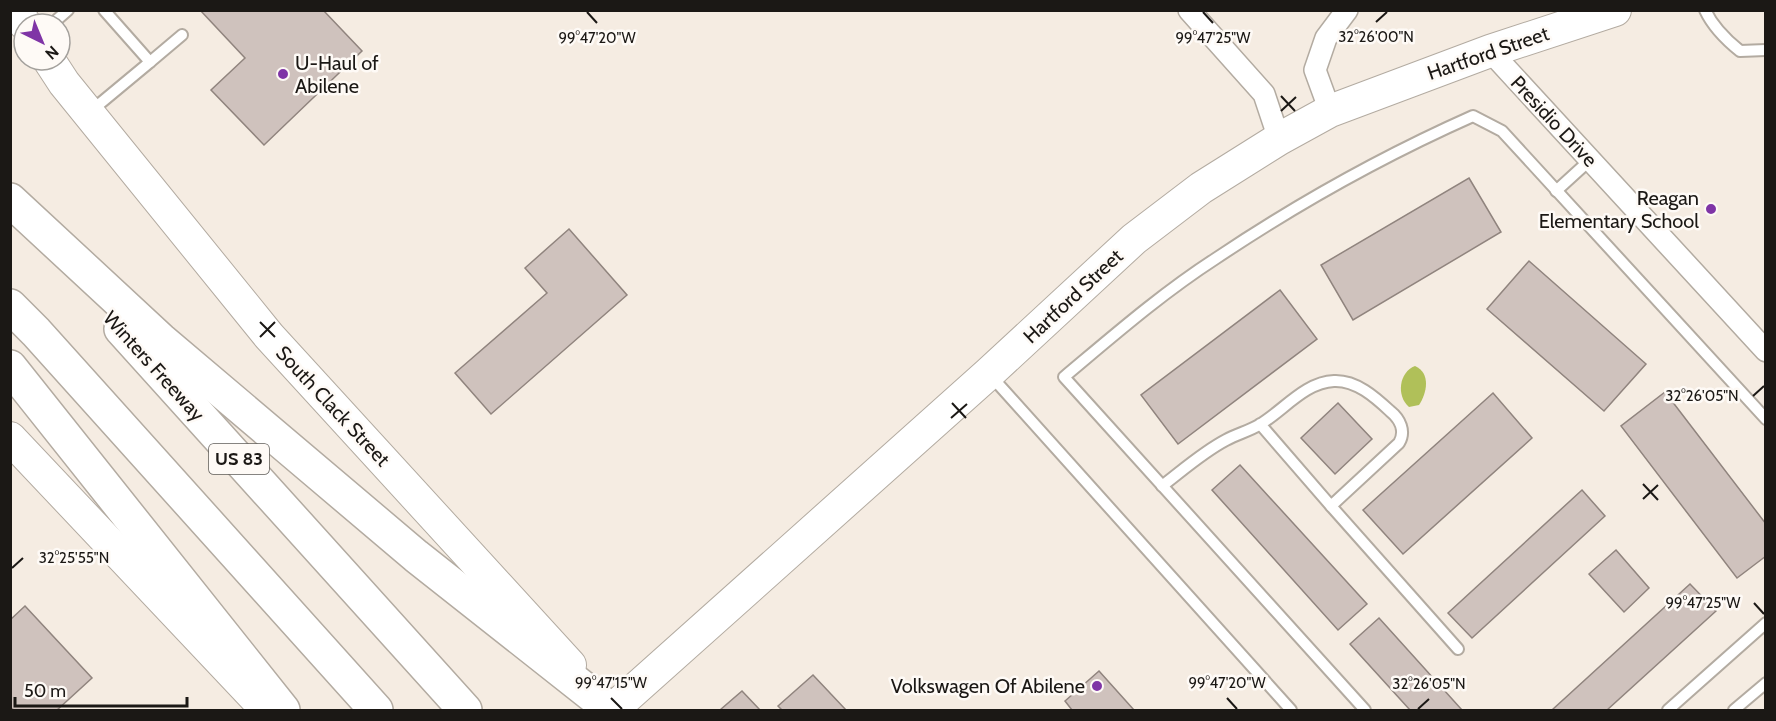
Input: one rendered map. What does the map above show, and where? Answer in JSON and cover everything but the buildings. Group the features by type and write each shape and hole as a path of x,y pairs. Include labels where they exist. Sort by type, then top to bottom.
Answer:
{"highway":[{"path":"10,200 170,348 416,556 611,711"},
{"name":"Winters Freeway","path":"10,210 106,312 465,711"},
{"path":"10,306 36,332 376,711"},
{"path":"10,367 283,711"}],"main road":[{"name":"Hartford Street","path":"611,711 988,374 1134,239 1201,188 1279,139 1330,111 1490,51 1615,10"},
{"name":"South Clack Street","path":"57,72 269,336 611,711"},
{"path":"10,438 267,711"}],"street":[{"path":"1189,10 1264,94 1279,139"},
{"path":"1330,111 1315,70 1326,38 1347,10"},
{"name":"Presidio Drive","path":"1490,51 1766,351"}],"lane":[{"path":"104,10 150,62"},
{"path":"1705,10 1710,22 1740,51 1766,50"},
{"path":"88,113 182,35"},
{"path":"1365,711 1064,377 1134,318 1214,260 1322,192 1412,144 1473,116 1502,131 1766,419"},
{"path":"1557,191 1590,160"},
{"path":"988,374 1291,711"},
{"path":"1162,486 1205,453 1227,439 1260,424 1308,390 1326,382 1344,381 1363,389 1396,416 1402,432 1399,443 1331,506"},
{"path":"1260,424 1458,649"},
{"path":"1668,711 1766,623"},
{"path":"1734,711 1766,683"}],"shaded area":[{"path":"1415,366 1424,373 1426,384 1419,405 1409,407 1402,397 1401,385 1405,373"}],"place":[{"name":"U-Haul of Abilene","path":"283,74"},
{"name":"Reagan Elementary School","path":"1711,209"},
{"name":"Volkswagen Of Abilene","path":"1097,686"}]}
